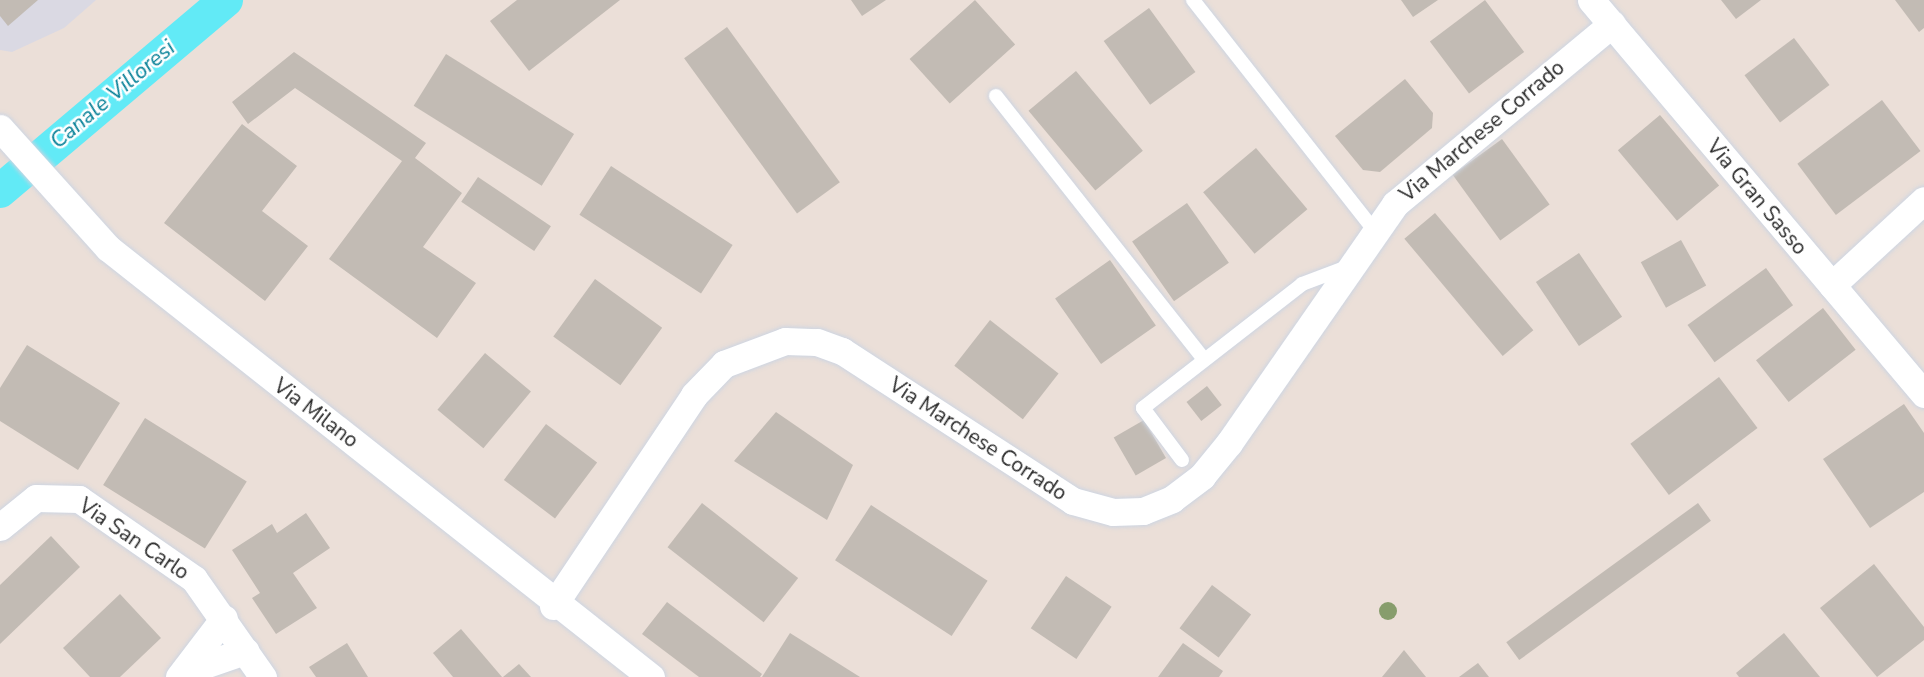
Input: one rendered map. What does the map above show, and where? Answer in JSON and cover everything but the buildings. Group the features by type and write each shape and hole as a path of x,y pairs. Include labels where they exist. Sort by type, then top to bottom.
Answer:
{"street":[{"name":"Via Gran Sasso","path":"1591,0 1924,394"},
{"name":"Via Marchese Corrado","path":"554,606 694,395 724,364 755,348 785,341 817,342 842,351 1072,501 1113,512 1143,511 1172,499 1202,476 1374,230 1412,187 1612,24"},
{"name":"Via Milano","path":"0,128 83,226 554,606 651,677"},
{"path":"1832,285 1924,200"},
{"name":"Via San Carlo","path":"0,527 36,498 79,499 194,579 224,618 263,677"},
{"path":"182,674 224,618"},
{"path":"182,674 245,651"}],"lane":[{"path":"1193,0 1374,230"},
{"path":"996,96 1204,359"},
{"path":"1182,460 1143,408 1302,284 1350,266"}],"shaded area":[{"path":"0,0 96,0 64,28 12,52 0,50"}],"waterway":[{"name":"Canale Villoresi","path":"0,191 226,0"}]}
